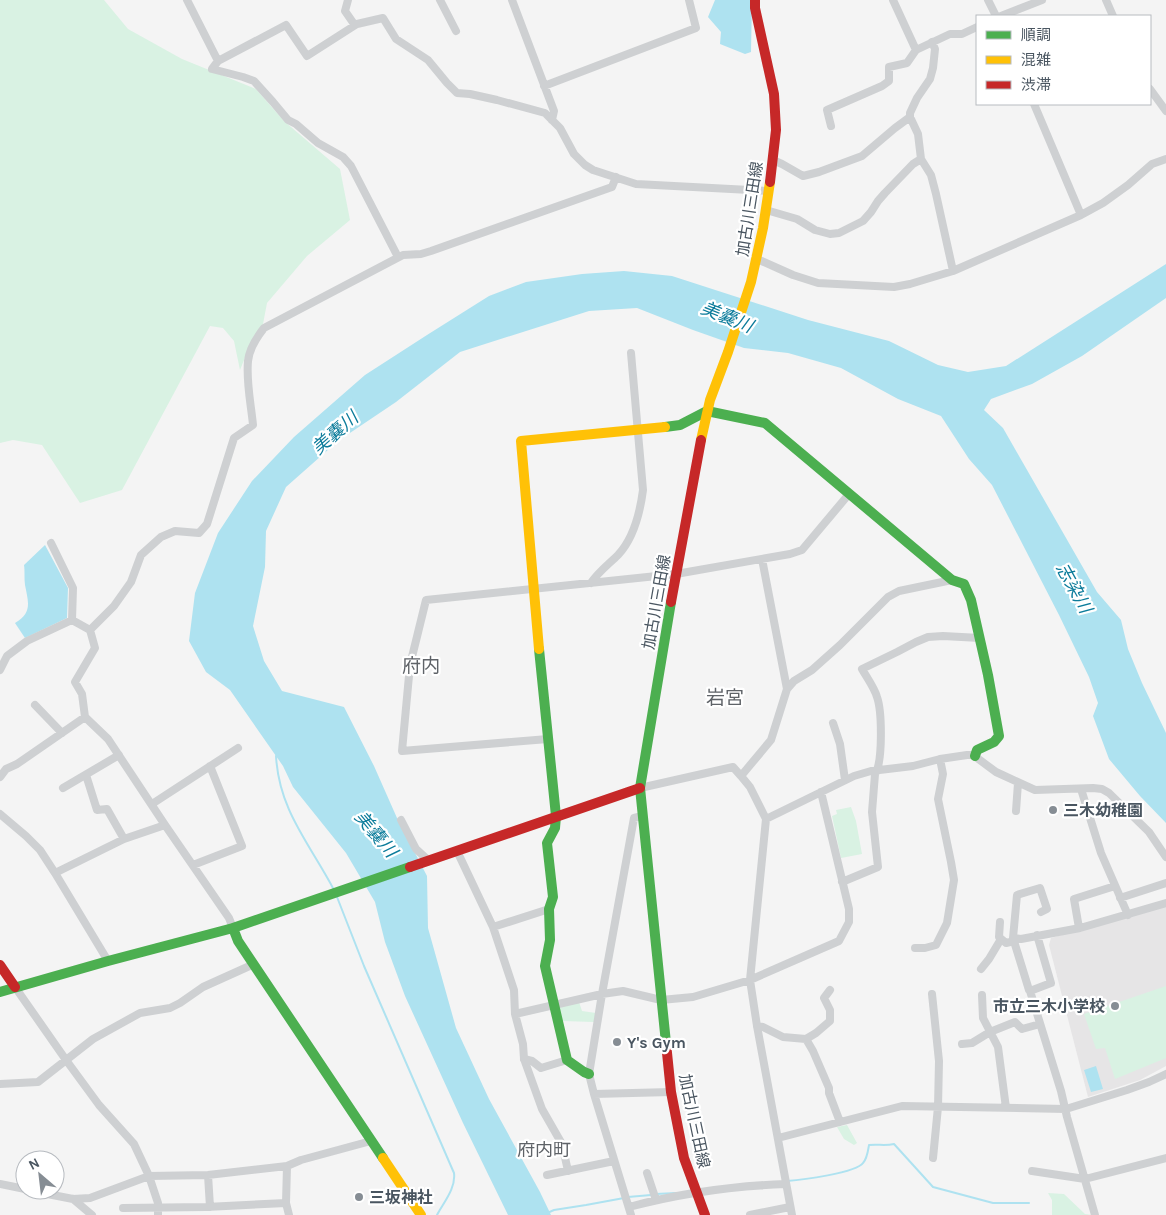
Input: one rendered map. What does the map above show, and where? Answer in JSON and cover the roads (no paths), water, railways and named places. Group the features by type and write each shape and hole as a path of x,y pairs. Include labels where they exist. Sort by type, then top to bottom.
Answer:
{"street":[{"path":"187,0 218,61"},
{"path":"348,0 345,11 354,24 357,24"},
{"path":"440,0 456,31"},
{"path":"512,0 554,111 552,120"},
{"path":"544,86 696,28 689,0"},
{"name":"加古川三田線","path":"705,1215 684,1158 671,1092 640,788 676,574 707,411 757,260 764,228 776,130 774,94 755,8 755,0"},
{"path":"893,0 916,50"},
{"path":"988,0 996,15"},
{"path":"1004,15 1042,0"},
{"path":"1106,0 1113,15"},
{"path":"398,258 351,166 343,157 318,143 296,124 288,120 254,81 243,76 212,69 218,61 286,26 307,56 357,24 383,18 396,39 428,60 457,93 470,94 545,113 560,128 574,154 593,170 636,184 768,191"},
{"path":"831,126 828,110 882,86 889,81 890,67 907,63 916,50 932,42 950,34 962,34 976,27"},
{"path":"932,42 935,49 930,79 917,98 910,117 918,134 922,159 931,175 953,271"},
{"path":"1151,90 1166,111"},
{"path":"1034,105 1081,215"},
{"path":"773,160 803,176 820,172 862,156 910,117"},
{"path":"766,210 797,219 815,230 830,234 839,233 863,221 878,200 913,164 922,159"},
{"path":"757,260 818,283 894,287 910,284 953,271 1081,215 1103,203 1152,164 1166,159"},
{"path":"90,630 114,606 130,582 141,555 160,537 175,531 199,533 207,524 234,438 253,425 248,383 248,359 253,344 264,328 403,255 421,254 431,251 612,187 616,177"},
{"path":"591,583 620,552 633,532 641,502 643,490 631,353"},
{"path":"589,1074 568,1060 545,966 550,940 550,909 553,897 547,843 555,828 556,816 533,589 521,440 680,425 707,411 765,423 952,580 964,584 972,600 999,736 994,742 977,750 974,756"},
{"path":"548,739 402,751 410,665 426,600 676,574 790,554 802,550 849,494"},
{"path":"50,543 73,588 72,620"},
{"path":"762,559 787,689"},
{"path":"742,776 771,740 787,689 794,680 812,670 840,645 888,596 898,591 952,580"},
{"path":"72,620 90,630 95,648 75,682 82,694 85,717 108,739 229,918 238,941 421,1215"},
{"path":"0,670 7,656 27,641 72,620"},
{"path":"842,882 878,867 872,812 875,774 880,761 880,710 877,696 862,669 928,637 980,638"},
{"path":"35,704 62,732"},
{"path":"0,777 3,767 17,764 85,717"},
{"path":"833,723 840,744 845,780"},
{"path":"152,804 238,748"},
{"path":"766,819 854,776 967,754 974,756 996,772 1035,790 1102,789 1109,793 1149,832 1166,857"},
{"path":"63,788 119,755"},
{"path":"916,948 936,945 947,923 954,880 938,799 943,774 940,759"},
{"path":"193,865 242,846 210,766"},
{"path":"0,992 233,928 640,788 733,767 750,787 766,819 750,980 791,1211 750,1215"},
{"path":"86,775 98,810 107,809 124,839"},
{"path":"1016,810 1018,783"},
{"path":"1081,789 1101,854 1128,915"},
{"path":"515,1014 623,991 661,1000 693,997 750,980 839,941 849,922 849,909 821,792"},
{"path":"0,814 40,850 108,961"},
{"path":"642,816 634,818 589,1074 630,1211 656,1200 697,1192 786,1181"},
{"path":"401,820 416,849 428,860"},
{"path":"55,873 124,839 165,825"},
{"path":"457,851 493,927 514,990 515,1014 523,1044 524,1059 542,1109 562,1144 568,1171"},
{"path":"1120,898 1166,883"},
{"path":"1079,928 1074,899 1114,886"},
{"path":"1041,912 1047,909 1040,888 1017,895 1014,940 1062,1090 1095,1215"},
{"path":"1000,922 998,938 1006,942 1079,928 1166,903"},
{"path":"493,927 550,909"},
{"path":"1030,991 1051,983 1037,935"},
{"path":"980,969 989,959 1001,939"},
{"path":"0,1084 38,1082 93,1040 140,1013 170,1008 203,987 254,964"},
{"path":"0,965 99,1105 134,1144 158,1203 158,1211"},
{"path":"757,1026 783,1037 806,1039 816,1034 830,1021 830,1010 824,998 830,990"},
{"path":"932,994 939,1061 938,1107 932,1158"},
{"path":"982,995 983,1018 998,1047 1006,1108"},
{"path":"962,1044 972,1044 990,1032 1015,1022 1022,1029 1040,1024"},
{"path":"806,1039 829,1088 829,1093 840,1122"},
{"path":"524,1059 532,1061 542,1068 568,1060"},
{"path":"778,1138 902,1106 1066,1109 1149,1082 1166,1074"},
{"path":"594,1094 671,1092"},
{"path":"65,1197 90,1198 148,1176 208,1175 287,1166 301,1160 371,1141"},
{"path":"1032,1171 1085,1179 1166,1158"},
{"path":"547,1175 614,1161"},
{"path":"287,1166 286,1203 289,1215"},
{"path":"647,1173 656,1200"},
{"path":"208,1175 208,1210"},
{"path":"0,1184 15,1187"},
{"path":"73,1199 92,1215"},
{"path":"123,1208 158,1211 208,1210 286,1203"}],"water":[{"path":"715,0 752,0 751,52 745,54 720,44 721,32 708,17"},
{"path":"1166,264 1166,298 1082,356 1032,384 991,399 984,410 1003,428 1097,592 1121,620 1128,649 1166,733 1166,823 1109,759 1093,716 1098,703 1089,677 992,485 969,459 941,416 898,399 841,368 788,353 744,348 637,308 589,311 460,352 396,402 338,441 286,487 266,531 265,567 253,626 264,661 282,691 344,707 427,876 428,928 456,1028 489,1099 551,1215 508,1215 463,1123 405,996 385,942 375,902 346,853 293,787 283,766 230,690 206,672 189,641 195,593 218,533 252,481 294,437 365,375 489,296 526,282 582,274 624,271 672,276 808,320 889,341 938,365 968,372 1006,366"},
{"path":"45,545 68,588 67,618 25,638 15,623 25,615 28,606 24,565"},
{"path":"1096,1066 1103,1089 1091,1092 1084,1070"}],"waterway":[{"path":"276,756 278,776 289,810 334,890"},
{"path":"337,897 364,966 454,1173 451,1189 437,1215"},
{"path":"787,1181 850,1170 858,1167 864,1161 869,1145 894,1144 933,1187 993,1203 1029,1203"},
{"path":"656,1194 676,1193"},
{"path":"628,1197 651,1195"},
{"path":"543,1215 554,1210 624,1198"}],"place":[{"name":"三木幼稚園","path":"1053,810"},
{"name":"市立三木小学校","path":"1115,1006"},
{"name":"Y's Gym","path":"617,1042"},
{"name":"三坂神社","path":"359,1197"}],"district":[{"name":"府内","path":"421,665"},
{"name":"岩宮","path":"725,697"},
{"name":"府内町","path":"544,1150"}],"water label":[{"name":"美嚢川","path":"727,317"},
{"name":"美嚢川","path":"335,433"},
{"name":"志染川","path":"1074,588"},
{"name":"美嚢川","path":"376,834"}]}
